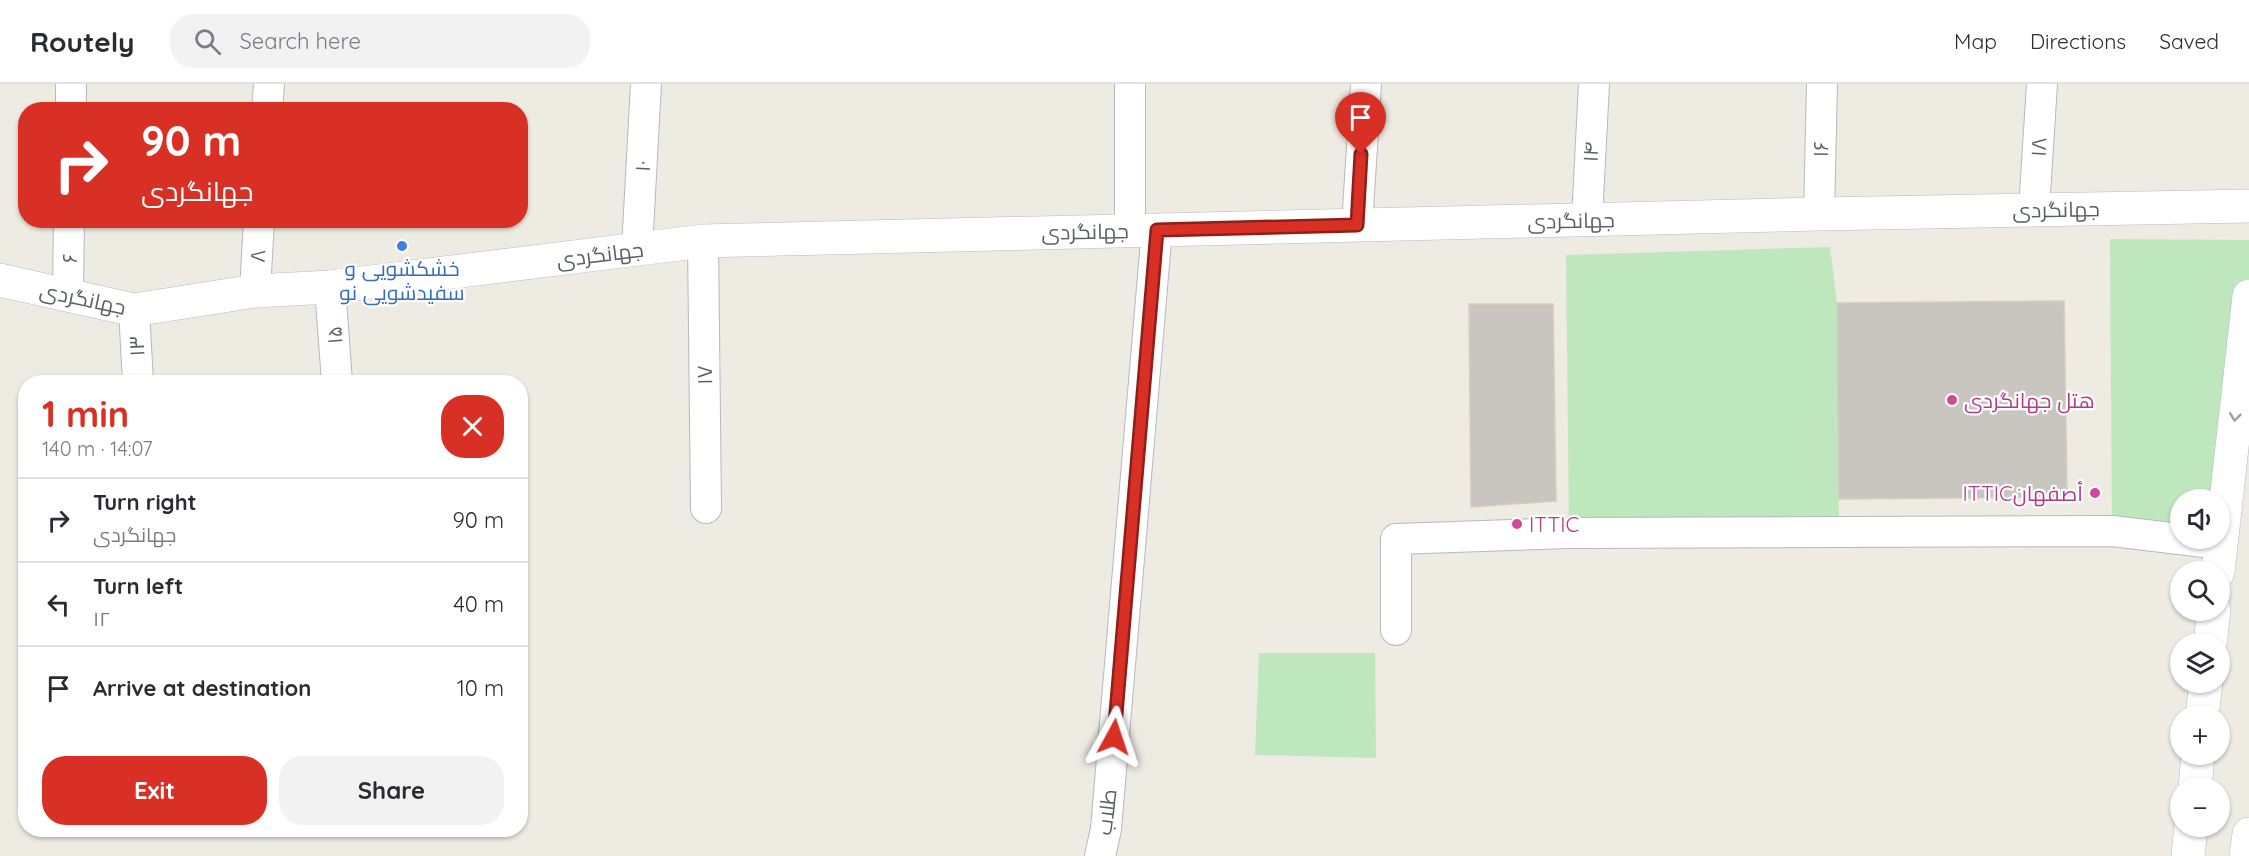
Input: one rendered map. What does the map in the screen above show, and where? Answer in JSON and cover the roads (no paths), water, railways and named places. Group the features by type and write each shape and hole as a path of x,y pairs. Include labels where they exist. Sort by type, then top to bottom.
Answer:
{"street":[{"path":"71,84 71,102"},
{"path":"268,102 269,84"},
{"name":"۱۰","path":"637,249 646,84"},
{"name":"طلاب","path":"1100,856 1106,829 1143,230 1130,84"},
{"path":"1357,225 1366,84"},
{"name":"۱۴","path":"1587,219 1594,84"},
{"name":"۱۶","path":"1819,214 1822,84"},
{"name":"۱۸","path":"2034,209 2042,84"},
{"name":"جهانگردی","path":"0,280 134,310 255,291 330,287 703,241 1587,219 2249,206"},
{"name":"۶","path":"68,295 69,228"},
{"name":"۸","path":"255,291 259,228"},
{"name":"۱۷","path":"703,241 706,508"},
{"name":"۱۵","path":"330,287 336,375"},
{"path":"1396,630 1396,539 1569,532 2112,531 2219,558 2249,296"},
{"name":"۱۳","path":"134,310 138,375"},
{"path":"2246,856 2249,834"},
{"path":"2188,856 2190,837"}],"place":[{"name":"خشکشویی و سفیدشویی نو","path":"402,246"},
{"name":"هتل جهانگردی","path":"1952,400"},
{"name":"ITTICأصفهان","path":"2095,493"},
{"name":"ITTIC","path":"1517,524"}]}
